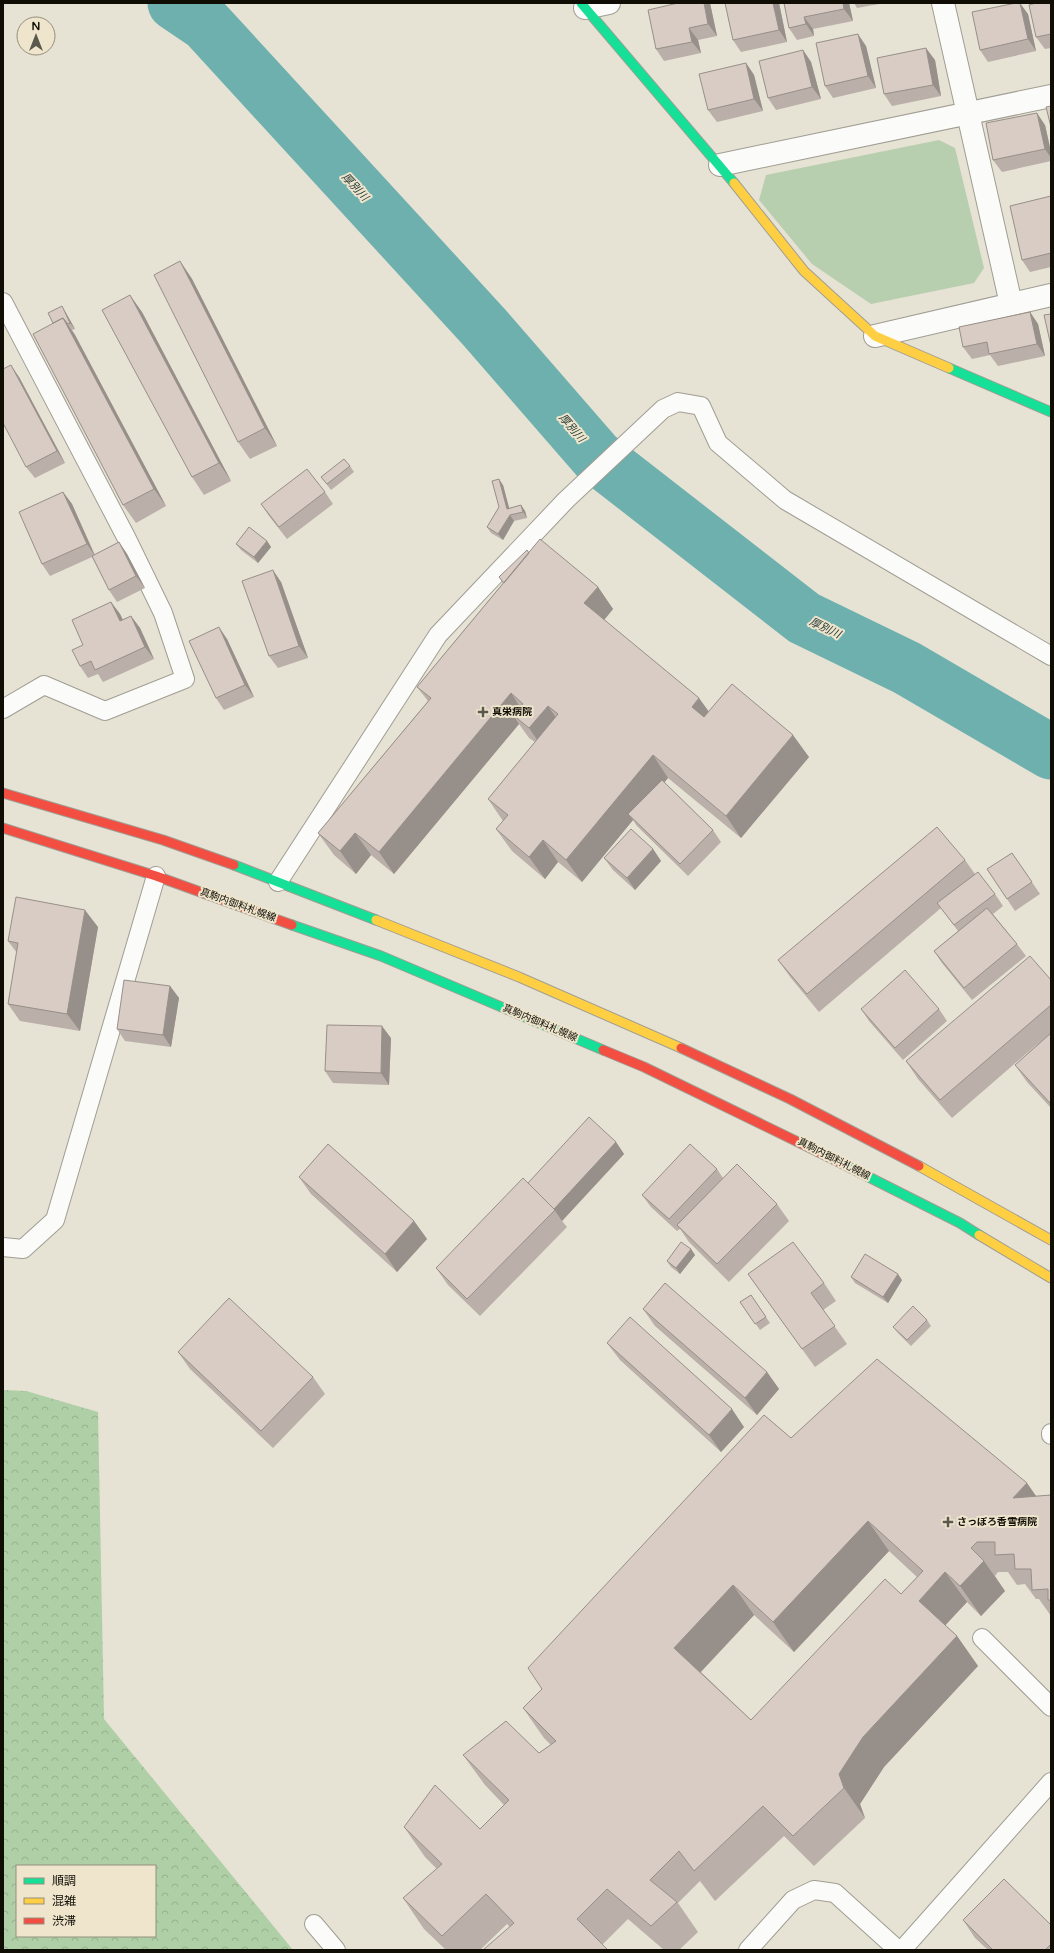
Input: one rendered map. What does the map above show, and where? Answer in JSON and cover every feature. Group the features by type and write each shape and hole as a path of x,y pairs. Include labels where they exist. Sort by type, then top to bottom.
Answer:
{"main road":[{"path":"583,6 720,165 804,271 875,336 1051,412"},
{"path":"3,794 165,841 278,882 527,978 656,1035 805,1107 967,1191 1051,1240"},
{"name":"真駒内御料札幌線","path":"3,828 156,876 381,956 644,1067 798,1140 960,1224 1051,1278"}],"street":[{"path":"583,6 609,3"},
{"path":"943,3 967,115 1011,304"},
{"path":"720,165 967,115 1051,96"},
{"path":"875,336 1051,295"}],"lane":[{"path":"3,302 163,613 185,679 105,712 44,685 3,709"},
{"path":"278,882 438,635 566,500 630,438 663,409 678,402 701,406 718,443 785,500 1051,656"},
{"path":"3,1247 23,1249 55,1220 156,876"},
{"path":"982,1638 1051,1706"},
{"path":"902,1950 1051,1782"},
{"path":"748,1950 793,1900 814,1890 835,1893 898,1950"},
{"path":"314,1924 336,1950"}],"green space":[{"path":"939,140 955,148 984,268 974,283 871,304 812,264 759,200 766,175"},
{"path":"3,1390 26,1391 98,1412 104,1719 293,1950 3,1950"}],"building":[{"path":"678,3 704,3 708,24 689,28 692,42 656,49 648,10"},
{"path":"725,3 773,3 779,30 733,40"},
{"path":"784,3 843,3 844,9 804,17 806,24 789,28"},
{"path":"1020,3 1028,39 980,50 972,12"},
{"path":"1036,3 1051,3 1051,34 1036,37 1029,5"},
{"path":"858,34 868,76 825,86 816,43"},
{"path":"926,48 933,85 884,94 877,58"},
{"path":"803,50 812,87 768,98 759,61"},
{"path":"746,63 754,99 708,110 699,74"},
{"path":"1051,106 1051,127 1046,107"},
{"path":"1037,113 1045,149 993,160 986,123"},
{"path":"1051,196 1051,253 1022,260 1010,206"},
{"path":"180,261 265,428 238,442 154,275"},
{"path":"130,295 219,463 192,477 102,310"},
{"path":"62,306 70,323 68,324 63,318 53,323 48,313"},
{"path":"1030,312 1037,344 989,354 987,342 963,347 959,327"},
{"path":"1051,314 1051,346 1044,315"},
{"path":"63,318 154,489 123,505 33,334"},
{"path":"11,365 57,451 26,467 3,423 3,369"},
{"path":"344,459 350,466 327,484 321,477"},
{"path":"307,469 325,492 279,527 261,504"},
{"path":"499,479 507,509 521,505 523,512 510,515 498,534 487,527 499,507 492,481"},
{"path":"63,492 87,544 42,564 19,512"},
{"path":"249,527 267,541 254,557 236,544"},
{"path":"540,539 598,587 584,603 699,698 692,707 704,717 732,684 793,735 726,816 653,755 566,860 543,840 529,857 496,829 508,815 488,799 558,714 548,706 529,728 513,715 523,704 511,693 379,852 355,833 340,851 318,833 431,698 417,687"},
{"path":"119,542 136,576 109,590 92,556"},
{"path":"527,550 529,553 504,583 499,577"},
{"path":"273,570 299,646 269,656 242,581"},
{"path":"111,602 120,621 131,616 145,647 95,670 91,661 80,666 72,650 83,645 72,620"},
{"path":"219,627 245,685 216,698 189,641"},
{"path":"662,780 713,830 680,864 628,814"},
{"path":"937,827 965,860 807,994 778,960"},
{"path":"631,829 653,849 627,878 604,858"},
{"path":"1012,853 1032,882 1007,899 987,869"},
{"path":"978,872 995,894 954,925 937,903"},
{"path":"16,897 85,910 67,1014 8,1004 18,943 8,941"},
{"path":"987,908 1017,944 964,988 934,951"},
{"path":"1030,956 1051,980 1051,1005 940,1100 906,1061"},
{"path":"905,970 939,1009 895,1048 861,1009"},
{"path":"124,980 170,986 163,1035 117,1029"},
{"path":"327,1025 382,1026 381,1073 325,1071"},
{"path":"1051,1033 1051,1104 1015,1065"},
{"path":"589,1117 616,1142 554,1209 528,1183"},
{"path":"328,1144 414,1221 385,1254 299,1177"},
{"path":"690,1144 717,1169 669,1219 642,1195"},
{"path":"737,1164 777,1204 717,1264 677,1225"},
{"path":"523,1178 555,1210 467,1299 436,1268"},
{"path":"681,1242 691,1249 676,1268 667,1261"},
{"path":"793,1242 824,1283 811,1293 835,1326 802,1349 748,1274"},
{"path":"865,1254 898,1274 883,1297 851,1277"},
{"path":"665,1283 767,1372 745,1398 643,1309"},
{"path":"751,1295 766,1317 755,1324 740,1302"},
{"path":"229,1298 313,1377 261,1431 178,1352"},
{"path":"913,1306 927,1320 907,1340 893,1327"},
{"path":"630,1317 732,1409 709,1435 607,1343"},
{"path":"877,1359 1027,1483 1013,1498 1051,1495 1051,1600 1048,1600 1048,1589 1032,1590 1031,1569 1015,1569 1014,1554 995,1555 995,1542 977,1542 971,1548 984,1561 960,1586 945,1572 919,1601 957,1636 863,1737 839,1774 844,1788 793,1836 763,1806 694,1871 679,1851 650,1880 677,1902 651,1926 607,1889 577,1919 608,1950 483,1950 514,1923 486,1894 442,1936 403,1898 442,1864 404,1827 435,1785 480,1829 509,1800 463,1755 506,1721 539,1753 556,1741 523,1708 542,1689 528,1668 764,1415 791,1438","holes":["868,1521 923,1571 901,1594 885,1579 751,1720 674,1648 733,1585 773,1622"]},
{"path":"1004,1879 1051,1925 1051,1944 1045,1950 993,1950 963,1920"}],"waterway":[{"name":"厚別川","path":"175,3 206,24 484,327 597,457 804,618 907,668 1051,752"}],"traffic: fast":[{"path":"581,3 734,183"},
{"path":"949,368 1051,412"},
{"path":"234,865 376,920"},
{"path":"292,925 381,956 603,1050"},
{"path":"841,1163 960,1223 979,1235"}],"traffic: slow":[{"path":"734,183 804,271 875,336 949,368"},
{"path":"376,920 519,977 681,1048"},
{"path":"919,1166 1051,1240"},
{"path":"979,1235 1051,1278"}],"traffic: jam":[{"path":"3,793 163,840 234,865"},
{"path":"3,828 156,876 292,925"},
{"path":"681,1048 790,1099 919,1166"},
{"path":"603,1050 644,1067 841,1163"}],"place":[{"name":"真栄病院","path":"483,712"},
{"name":"さっぽろ香雪病院","path":"948,1522"}]}
